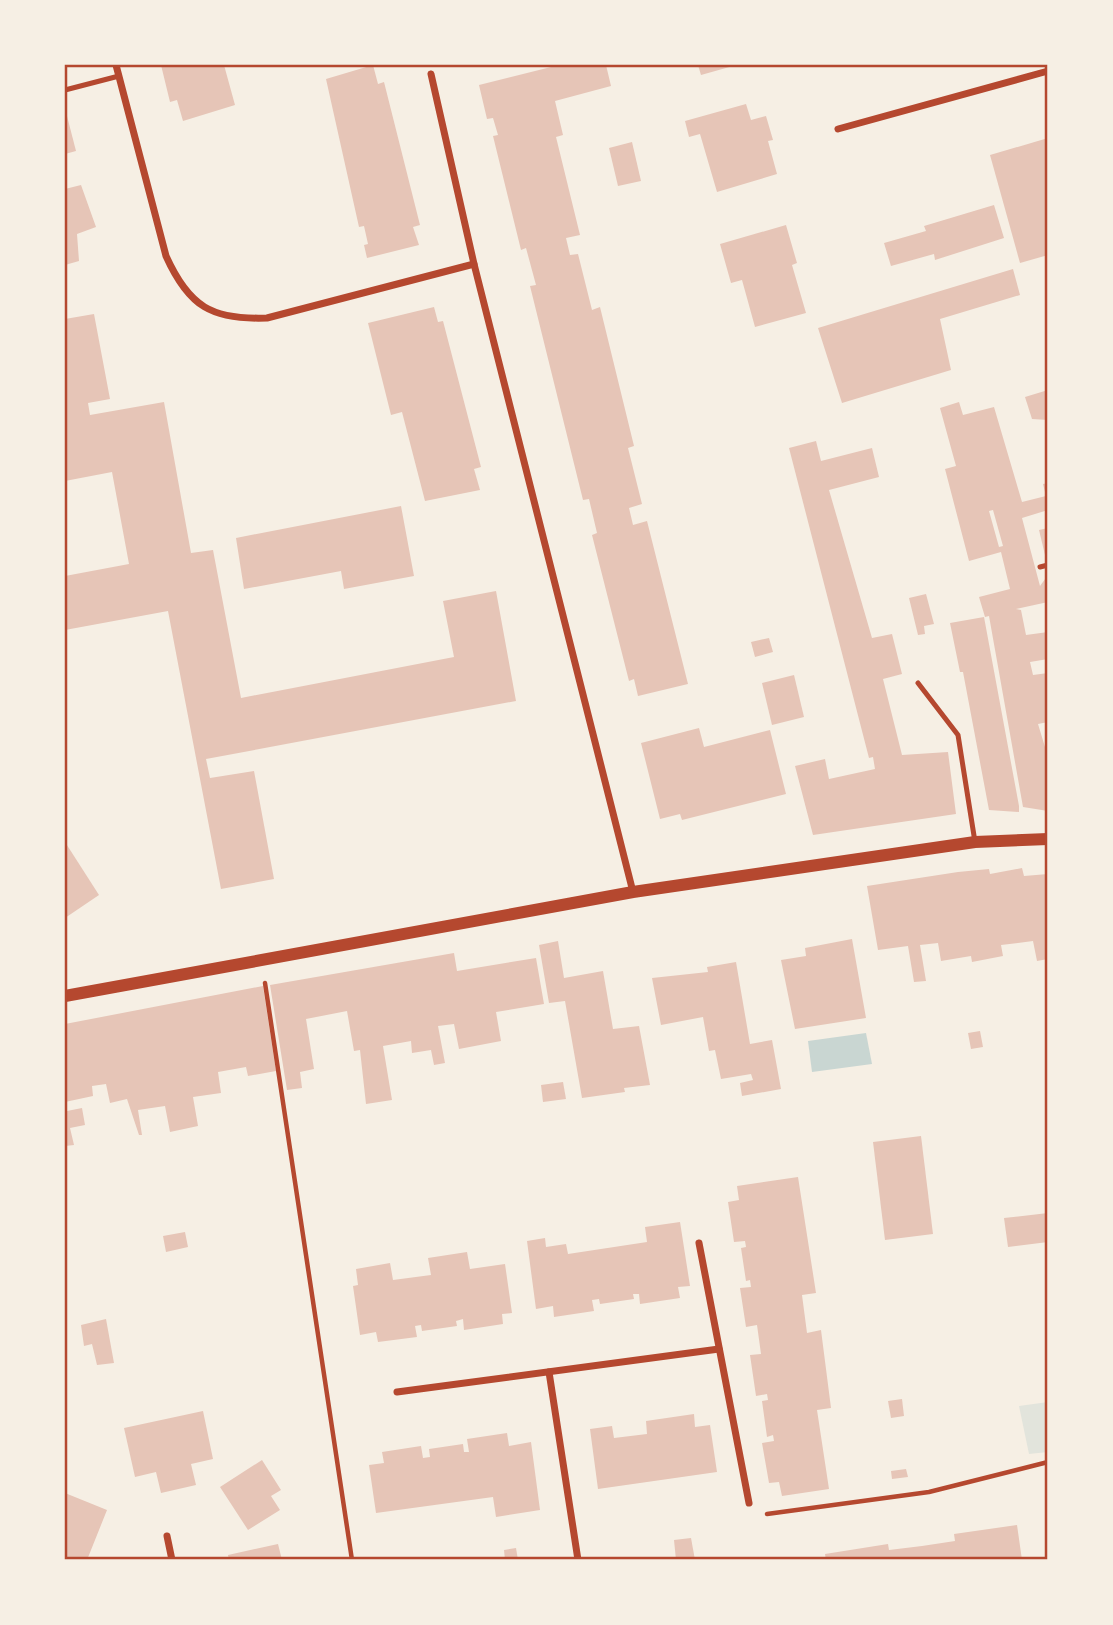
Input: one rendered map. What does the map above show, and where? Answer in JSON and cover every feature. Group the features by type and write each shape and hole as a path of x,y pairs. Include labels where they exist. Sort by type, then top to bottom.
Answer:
{"street":[{"path":"116,65 166,256 177,281 191,298 211,311 236,319 267,318 474,264"},
{"path":"838,129 1048,71"},
{"path":"431,74 474,264 633,891"},
{"path":"65,996 633,891 975,842 1048,839"},
{"path":"699,1243 749,1503"},
{"path":"397,1392 719,1349"},
{"path":"549,1372 578,1560"},
{"path":"167,1536 172,1560"}],"lane":[{"path":"65,90 119,76"},
{"path":"1040,567 1048,565"},
{"path":"918,683 958,735 975,842"}],"path":[{"path":"262,961 352,1560"},
{"path":"749,1503 763,1514 915,1493 1048,1462"}],"shaded area":[{"path":"866,1033 872,1064 812,1072 808,1041"},
{"path":"1048,1402 1048,1452 1029,1454 1019,1406"}],"building":[{"path":"161,65 224,65 235,105 183,121 177,100 170,102"},
{"path":"373,65 378,84 384,82 420,225 413,227 419,245 367,258 364,245 368,244 364,226 359,227 326,79"},
{"path":"559,65 606,65 611,86 555,101 563,135 556,137 580,235 566,238 570,255 578,254 592,310 600,307 634,446 628,448 642,504 629,508 633,525 647,521 688,684 638,696 634,679 629,681 592,535 597,533 589,499 583,500 530,286 536,285 526,248 521,250 493,136 498,135 493,118 487,119 479,85"},
{"path":"698,65 733,65 733,66 701,75"},
{"path":"746,104 751,120 766,116 773,140 768,141 777,174 717,192 700,134 689,137 685,121"},
{"path":"67,116 76,151 65,154 65,117"},
{"path":"1048,138 1048,255 1020,263 990,155"},
{"path":"632,142 641,181 618,186 609,148"},
{"path":"81,185 96,227 77,234 79,261 65,265 65,189"},
{"path":"994,205 1004,238 935,260 934,254 891,266 884,243 926,231 924,226"},
{"path":"786,225 797,263 792,265 806,313 755,327 742,280 731,283 720,244"},
{"path":"1013,269 1020,295 940,319 951,370 842,403 818,328"},
{"path":"434,307 438,322 443,321 481,467 474,469 480,490 425,501 402,412 391,415 368,323"},
{"path":"94,314 110,399 88,403 90,415 164,402 191,553 213,550 241,698 454,657 443,601 496,591 516,701 206,759 210,778 254,771 274,879 221,889 168,611 65,630 65,576 129,564 112,472 65,481 65,319"},
{"path":"1048,390 1048,420 1032,419 1025,397"},
{"path":"959,402 963,415 994,407 1022,502 1046,496 1043,484 1048,483 1048,510 1022,518 1040,586 1048,575 1048,602 1016,609 1021,610 1026,635 1048,632 1048,659 1030,662 1033,675 1048,673 1048,722 1038,724 1048,757 1048,811 1023,807 989,616 985,617 979,597 1010,589 1001,552 969,561 945,469 956,466 940,408","holes":["993,510 1003,546 999,547 989,511"]},
{"path":"816,441 821,461 872,448 879,477 829,490 872,638 892,634 902,674 883,679 902,755 948,752 956,814 813,835 795,766 825,759 829,779 875,769 873,757 869,758 789,448"},
{"path":"401,506 414,576 344,589 341,571 244,589 236,538"},
{"path":"1048,528 1048,555 1045,555 1039,530"},
{"path":"926,594 934,624 924,626 925,634 918,635 909,598"},
{"path":"984,617 1019,812 989,810 963,672 960,672 950,623"},
{"path":"769,638 773,652 755,657 751,642"},
{"path":"794,675 804,717 772,725 762,683"},
{"path":"699,728 704,747 770,730 786,794 682,820 680,814 660,819 641,743"},
{"path":"65,842 99,895 65,918"},
{"path":"1022,868 1024,876 1048,874 1048,959 1037,961 1033,941 1001,945 1003,956 972,962 971,956 941,961 938,943 920,945 926,981 914,982 908,946 878,950 867,886 958,872 989,869 990,874"},
{"path":"852,939 866,1018 795,1029 781,960 806,956 805,948"},
{"path":"558,941 564,978 603,971 613,1029 639,1026 650,1085 624,1088 625,1092 582,1098 565,1001 549,1003 539,945"},
{"path":"454,953 457,971 536,958 544,1004 496,1012 501,1041 459,1049 454,1024 438,1026 445,1063 434,1065 431,1050 412,1053 411,1041 383,1046 392,1100 366,1104 360,1050 354,1051 347,1011 306,1019 314,1069 300,1072 302,1088 287,1090 270,985"},
{"path":"736,962 750,1044 772,1040 781,1089 742,1096 740,1083 753,1080 751,1074 721,1079 715,1050 709,1051 703,1017 661,1025 652,978 708,972 707,967"},
{"path":"263,986 276,1071 248,1076 246,1067 218,1072 221,1093 193,1097 198,1126 170,1132 165,1106 138,1110 142,1135 139,1135 127,1099 110,1103 106,1084 92,1086 93,1096 65,1102 65,1024"},
{"path":"980,1031 983,1047 971,1049 968,1033"},
{"path":"563,1082 566,1099 543,1102 541,1085"},
{"path":"66,1103 67,1111 82,1108 85,1125 70,1128 74,1145 65,1146"},
{"path":"921,1136 933,1234 885,1240 873,1142"},
{"path":"798,1177 816,1293 802,1295 807,1333 821,1330 831,1408 817,1410 829,1489 782,1496 779,1482 769,1483 762,1443 774,1441 773,1435 767,1437 762,1401 768,1400 767,1394 756,1396 750,1355 761,1354 757,1325 746,1327 740,1288 751,1287 750,1280 746,1281 741,1248 746,1247 745,1241 734,1242 728,1202 739,1200 737,1186"},
{"path":"1048,1213 1048,1242 1008,1247 1004,1218"},
{"path":"680,1222 690,1286 678,1287 680,1298 640,1304 639,1294 633,1294 634,1299 600,1304 599,1299 592,1300 594,1311 554,1317 553,1306 536,1309 527,1241 545,1238 546,1247 566,1244 568,1254 647,1242 645,1227"},
{"path":"185,1232 188,1247 166,1252 163,1236"},
{"path":"467,1252 470,1269 505,1264 512,1313 502,1314 503,1324 464,1330 463,1319 456,1321 457,1326 422,1331 421,1325 415,1326 417,1337 378,1342 376,1332 360,1335 353,1286 358,1285 356,1269 390,1263 393,1280 431,1275 428,1258"},
{"path":"106,1319 114,1363 97,1365 92,1344 84,1346 81,1325"},
{"path":"902,1399 904,1416 891,1418 888,1401"},
{"path":"203,1411 213,1459 191,1464 196,1485 161,1493 156,1472 135,1477 124,1428"},
{"path":"694,1414 695,1427 710,1425 717,1472 598,1489 590,1429 612,1426 614,1438 647,1434 646,1421"},
{"path":"507,1433 509,1446 531,1442 540,1510 496,1517 493,1497 376,1513 369,1465 384,1463 382,1452 421,1446 423,1458 430,1457 429,1449 463,1444 464,1452 469,1452 467,1439"},
{"path":"262,1460 281,1490 271,1496 280,1510 248,1530 220,1487"},
{"path":"906,1469 908,1477 892,1479 891,1471"},
{"path":"65,1493 107,1510 87,1560 65,1560"},
{"path":"1017,1525 1022,1560 826,1560 825,1554 888,1544 889,1550 922,1546 955,1541 954,1534"},
{"path":"691,1538 695,1560 676,1560 674,1540"},
{"path":"278,1544 282,1560 229,1560 228,1555"},
{"path":"516,1548 518,1560 505,1560 504,1550"}]}
